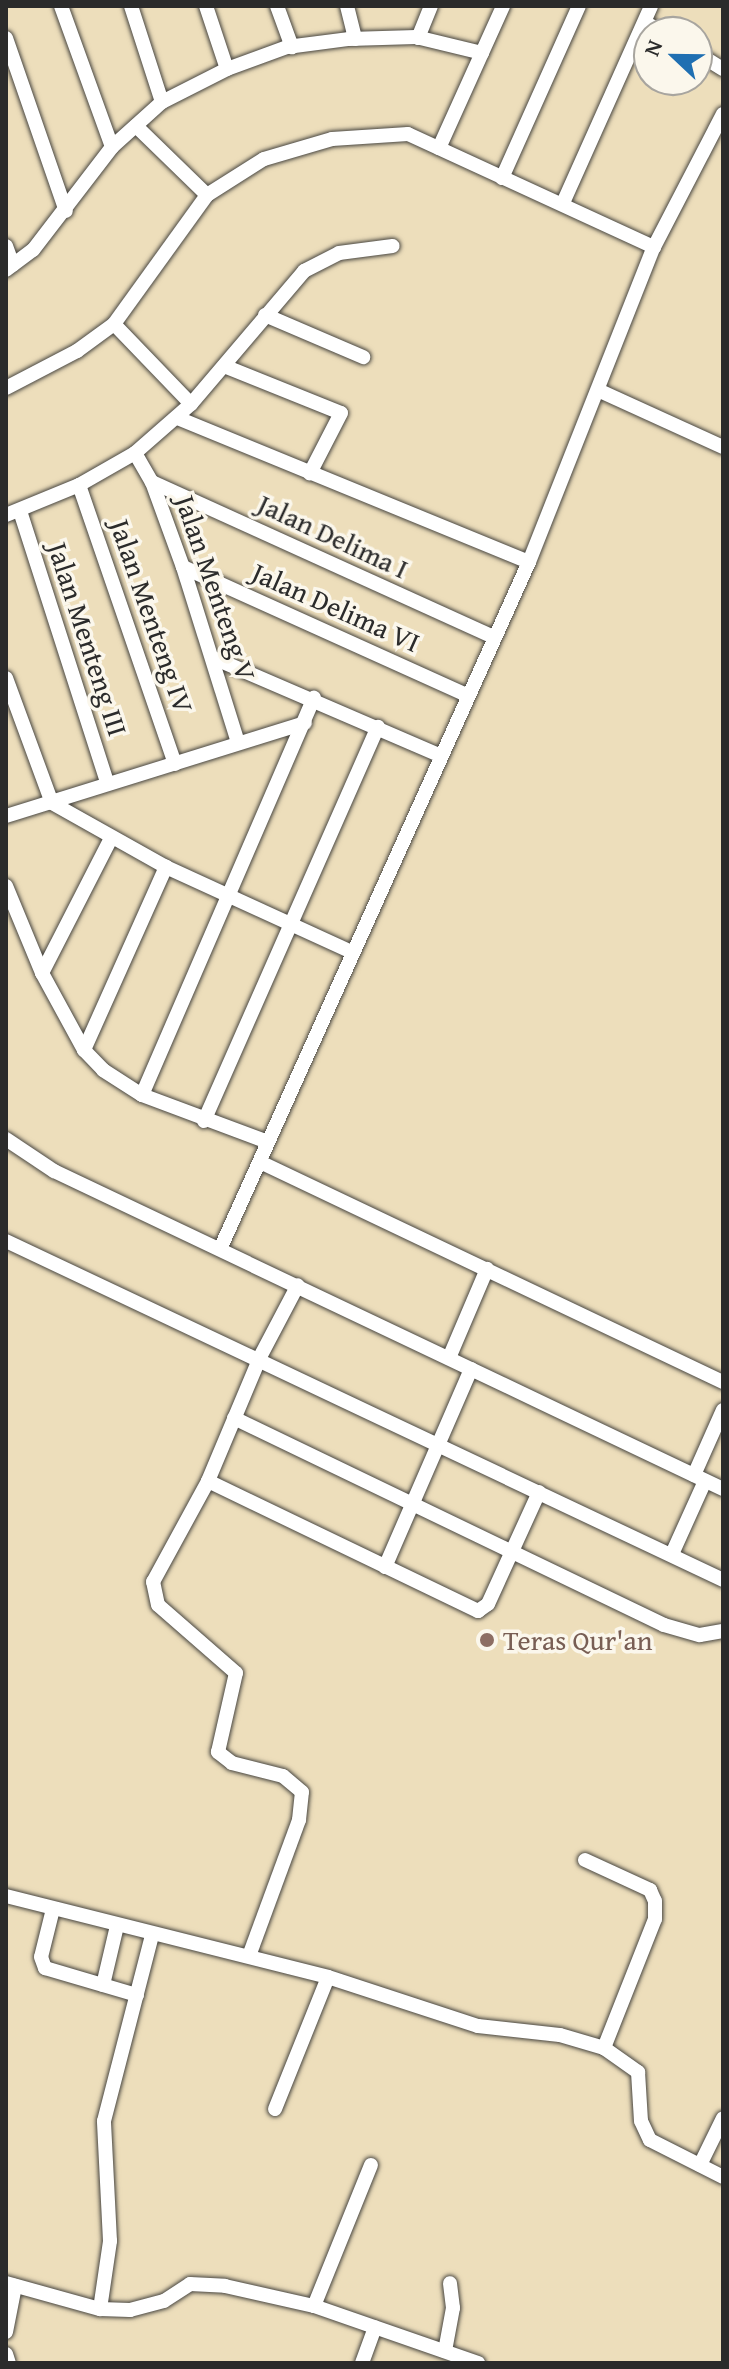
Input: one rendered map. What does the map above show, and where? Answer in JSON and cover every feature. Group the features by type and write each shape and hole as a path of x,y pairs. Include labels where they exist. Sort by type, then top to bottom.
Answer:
{"street":[{"path":"61,6 112,147"},
{"path":"131,6 162,102"},
{"path":"206,6 227,69"},
{"path":"277,6 292,47"},
{"path":"418,38 431,6"},
{"path":"439,148 503,6"},
{"path":"502,178 579,6"},
{"path":"352,8 355,39"},
{"path":"6,38 66,211"},
{"path":"10,268 66,211 112,147 162,102 227,69 292,47 355,39 418,38 482,53"},
{"path":"563,203 633,51"},
{"path":"221,1247 439,755 529,562 600,391 654,247 723,114"},
{"path":"136,126 207,195"},
{"path":"6,388 77,351 114,324 207,195 264,159 332,139 408,134 654,247"},
{"path":"6,246 10,268"},
{"path":"13,513 79,485 135,453 180,419 265,315 315,262 339,253 393,246"},
{"path":"265,315 363,357"},
{"path":"114,324 191,404"},
{"path":"224,366 341,413 310,473"},
{"path":"600,391 723,447"},
{"path":"180,419 529,562"},
{"name":"Jalan Menteng V","path":"135,453 152,482 216,659 238,743"},
{"name":"Jalan Delima I","path":"152,482 493,637"},
{"name":"Jalan Menteng IV","path":"79,485 175,764"},
{"name":"Jalan Menteng III","path":"13,513 107,782"},
{"name":"Jalan Delima VI","path":"183,567 467,695"},
{"path":"216,659 314,698 439,755"},
{"path":"6,678 52,803 166,867 352,952"},
{"path":"142,1095 314,698"},
{"path":"6,816 107,782 305,723"},
{"path":"204,1121 378,727"},
{"path":"42,973 111,838"},
{"path":"84,1050 166,867"},
{"path":"6,886 42,973 84,1050 103,1070 142,1095 204,1121 268,1142"},
{"path":"6,1139 54,1171 221,1247 723,1489"},
{"path":"260,1162 723,1382"},
{"path":"6,1241 260,1357 723,1580"},
{"path":"449,1358 487,1269"},
{"path":"249,1956 303,1801 300,1788 283,1776 232,1763 218,1752 236,1673 158,1605 153,1594 153,1582 208,1481 260,1357 298,1285"},
{"path":"385,1567 436,1443 471,1369"},
{"path":"672,1554 723,1410"},
{"path":"234,1418 410,1506 664,1625 700,1635 723,1631"},
{"path":"208,1481 478,1611 488,1604 539,1492"},
{"path":"585,1860 650,1890 655,1901 655,1919 604,2048"},
{"path":"6,1896 152,1936 249,1956 328,1977 478,2026 560,2035 604,2048 638,2072 641,2121 650,2140 723,2177"},
{"path":"53,1909 42,1964 137,1995"},
{"path":"103,1985 117,1926"},
{"path":"100,2309 110,2250 104,2121 152,1936"},
{"path":"275,2109 328,1977"},
{"path":"700,2165 723,2118"},
{"path":"314,2306 371,2165"},
{"path":"6,2332 11,2285 100,2309 143,2309 201,2283 314,2306 478,2363"},
{"path":"445,2351 453,2308 450,2283"},
{"path":"362,2363 375,2327"},
{"path":"6,2354 9,2363"}],"place":[{"name":"Teras Qur'an","path":"487,1640"}]}
